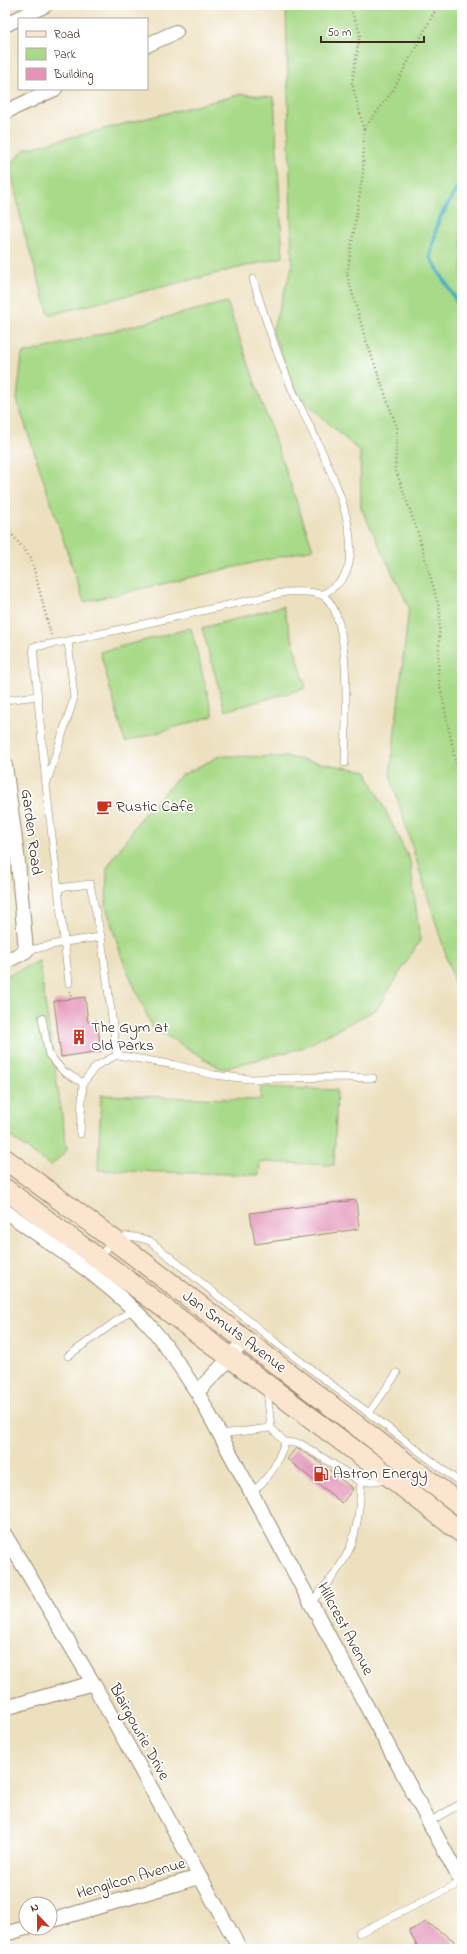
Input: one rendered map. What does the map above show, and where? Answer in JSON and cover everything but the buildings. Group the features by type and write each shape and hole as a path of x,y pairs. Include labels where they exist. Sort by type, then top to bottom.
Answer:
{"main road":[{"name":"Jan Smuts Avenue","path":"5,1159 114,1240 462,1506"},
{"name":"Jan Smuts Avenue","path":"5,1189 266,1386 394,1480 462,1534"}],"street":[{"path":"19,18 46,5"},
{"path":"5,25 18,19"},
{"path":"148,46 176,32"},
{"path":"5,112 53,90"},
{"name":"Garden Road","path":"5,765 18,862 26,951"},
{"path":"5,962 26,951"},
{"path":"5,1211 78,1264 133,1309"},
{"name":"Hillcrest Avenue","path":"133,1309 154,1331 197,1392 462,1883"},
{"path":"197,1392 230,1358 244,1340"},
{"name":"Blairgowrie Drive","path":"5,1535 93,1683 240,1949"},
{"path":"5,1708 93,1683"},
{"name":"Hengilcon Avenue","path":"58,1918 199,1877"},
{"path":"5,1934 18,1930"}],"lane":[{"path":"253,279 271,337 295,395 322,450 338,488 349,523 349,566 343,578 322,595"},
{"path":"69,982 46,785 33,647 68,641 286,592 309,592 322,595 334,608 342,631 345,666 345,763"},
{"path":"46,785 74,698 68,641"},
{"path":"5,700 38,696"},
{"path":"58,888 90,884 101,937 118,1055"},
{"path":"26,951 65,942 101,937"},
{"path":"42,1018 49,1056 63,1071 83,1083"},
{"path":"80,1134 83,1083 96,1066 118,1055 175,1065 214,1075 249,1080 336,1077 373,1078"},
{"path":"98,1258 114,1240 132,1235 150,1241 274,1341 462,1484"},
{"path":"68,1356 133,1309"},
{"path":"369,1413 397,1373"},
{"path":"266,1386 270,1428 285,1442 301,1444 361,1482 394,1480"},
{"path":"220,1434 270,1428"},
{"path":"252,1493 268,1478 276,1466 285,1442"},
{"path":"311,1602 339,1569 352,1546 358,1523 361,1482"},
{"path":"429,1822 462,1803"},
{"path":"359,1933 462,1883"}],"path":[{"path":"349,5 360,33 352,83 364,129 363,173 347,275 397,428 395,468 417,530 440,611 438,676 456,764 462,782"},
{"path":"364,129 392,92 438,5"},
{"path":"5,526 31,558 53,643"}],"green space":[{"path":"286,5 462,5 462,1007 390,775 409,607 361,508 360,452 298,395 272,331 292,267"},
{"path":"242,94 274,97 283,257 49,315 23,229 10,165 25,149"},
{"path":"227,302 313,549 84,602 17,400 22,354"},
{"path":"283,606 306,688 225,711 202,628"},
{"path":"191,628 213,716 125,742 100,652"},
{"path":"220,756 287,757 366,771 410,861 420,940 377,1009 302,1048 222,1069 152,1027 122,958 106,906 107,868 142,816 180,776"},
{"path":"39,961 67,1150 51,1166 5,1133 5,977"},
{"path":"261,1087 337,1090 334,1165 260,1162 259,1175 98,1170 101,1095 260,1100"}],"waterway":[{"path":"462,186 457,189 438,221 430,257 462,310"}],"place":[{"name":"Rustic Cafe","path":"104,807"},
{"name":"The Gym at Old Parks","path":"79,1037"},
{"name":"Astron Energy","path":"321,1474"}]}
